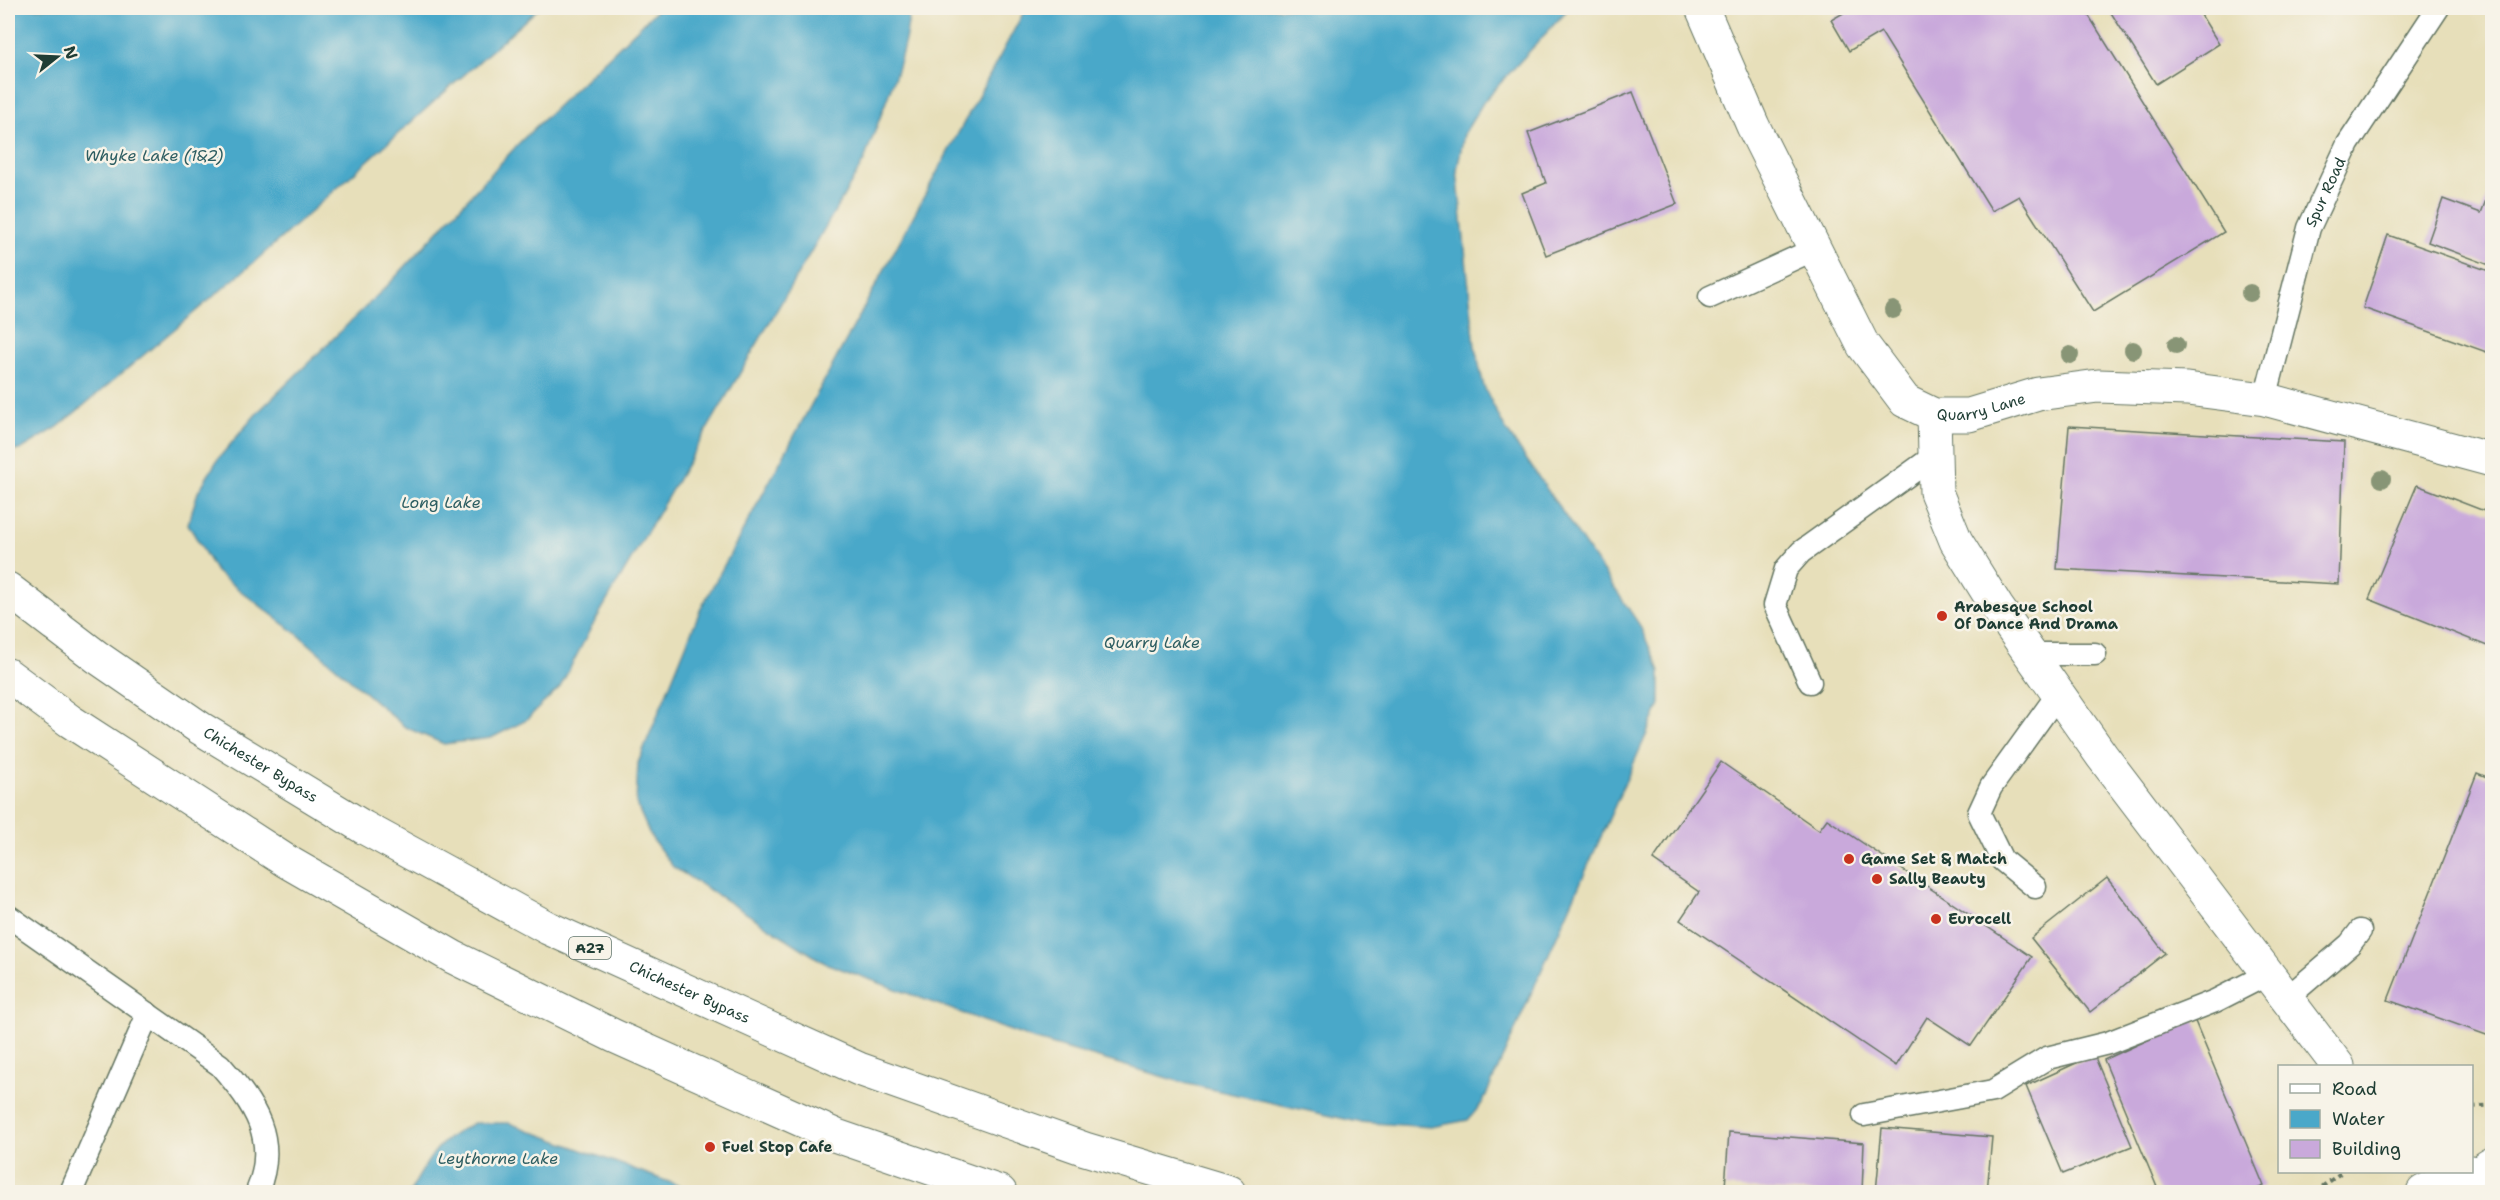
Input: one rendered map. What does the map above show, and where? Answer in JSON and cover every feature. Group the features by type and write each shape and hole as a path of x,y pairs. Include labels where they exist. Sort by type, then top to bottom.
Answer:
{"main road":[{"name":"Quarry Lane","path":"1702,8 1753,126 1863,345 1905,401 1934,415 1969,415 2038,394 2098,386 2187,389 2265,399 2493,460"},
{"path":"1934,415 1933,457 1936,492 1956,541 2030,654 2102,756 2337,1065"},
{"name":"Chichester Bypass","path":"8,589 97,657 200,728 363,828 548,928 860,1069 1086,1149 1229,1192"},
{"path":"8,675 70,721 286,861 453,957 614,1036 837,1136 1000,1192"},
{"path":"2423,1192 2465,1173"}],"lane":[{"name":"Spur Road","path":"2265,399 2309,228 2348,144 2438,8"},
{"path":"1710,297 1815,249"},
{"path":"1810,682 1775,605 1786,569 1801,552 1933,457"},
{"path":"2030,654 2095,654"},
{"path":"2035,887 2002,860 1979,813 1991,787 2058,694"},
{"path":"10,924 148,1014 220,1065 244,1093 260,1120 266,1148 263,1178 257,1192"},
{"path":"1864,1115 1993,1091 2047,1059 2108,1043 2215,1001 2277,986 2350,944 2360,931"},
{"path":"71,1192 148,1014"}],"path":[{"path":"2473,1107 2493,1106"},
{"path":"2315,1192 2341,1173"}],"water":[{"name":"Whyke Lake (1&2)","path":"8,8 539,8 252,264 58,427 20,450 8,450"},
{"name":"Long Lake","path":"659,8 909,8 908,25 899,64 864,161 591,628 560,687 525,721 491,738 444,744 405,727 301,637 216,572 188,524 198,492 218,459 257,413 390,283 522,140"},
{"name":"Quarry Lake","path":"1026,8 1569,8 1484,101 1464,134 1457,170 1475,347 1484,387 1505,428 1639,624 1660,671 1660,704 1483,1102 1468,1120 1431,1127 1358,1122 1188,1084 1030,1038 825,963 673,867 651,837 636,803 638,763 701,608"},
{"name":"Leythorne Lake","path":"474,1123 509,1123 696,1192 410,1192 423,1169 442,1144"}],"building":[{"path":"1852,8 2084,8 2224,232 2093,312 2019,196 1992,211 1881,32 1849,51 1831,20"},
{"path":"2108,8 2202,8 2198,10 2219,44 2156,84"},
{"path":"1633,92 1677,204 1546,255 1522,193 1546,183 1528,133"},
{"path":"2490,190 2492,191 2492,266 2428,242 2443,199 2481,213"},
{"path":"2388,235 2492,272 2492,354 2363,308"},
{"path":"2069,426 2344,442 2339,584 2057,569"},
{"path":"2417,485 2492,514 2492,648 2369,599"},
{"path":"1721,762 1819,830 1827,819 2032,957 1971,1046 1927,1017 1896,1066 1680,920 1699,892 1653,860"},
{"path":"2477,773 2492,779 2492,1037 2388,1000"},
{"path":"2107,878 2165,953 2090,1012 2031,938"},
{"path":"2194,1019 2264,1186 2249,1192 2159,1192 2104,1060"},
{"path":"2094,1055 2132,1146 2063,1174 2026,1086"},
{"path":"1882,1128 1992,1137 1987,1192 1876,1192"},
{"path":"1729,1132 1864,1143 1862,1192 1797,1192 1725,1187"}],"place":[{"name":"Arabesque School Of Dance And Drama","path":"1942,616"},
{"name":"Game Set & Match","path":"1849,859"},
{"name":"Sally Beauty","path":"1877,879"},
{"name":"Eurocell","path":"1936,919"},
{"name":"Fuel Stop Cafe","path":"710,1147"}]}
